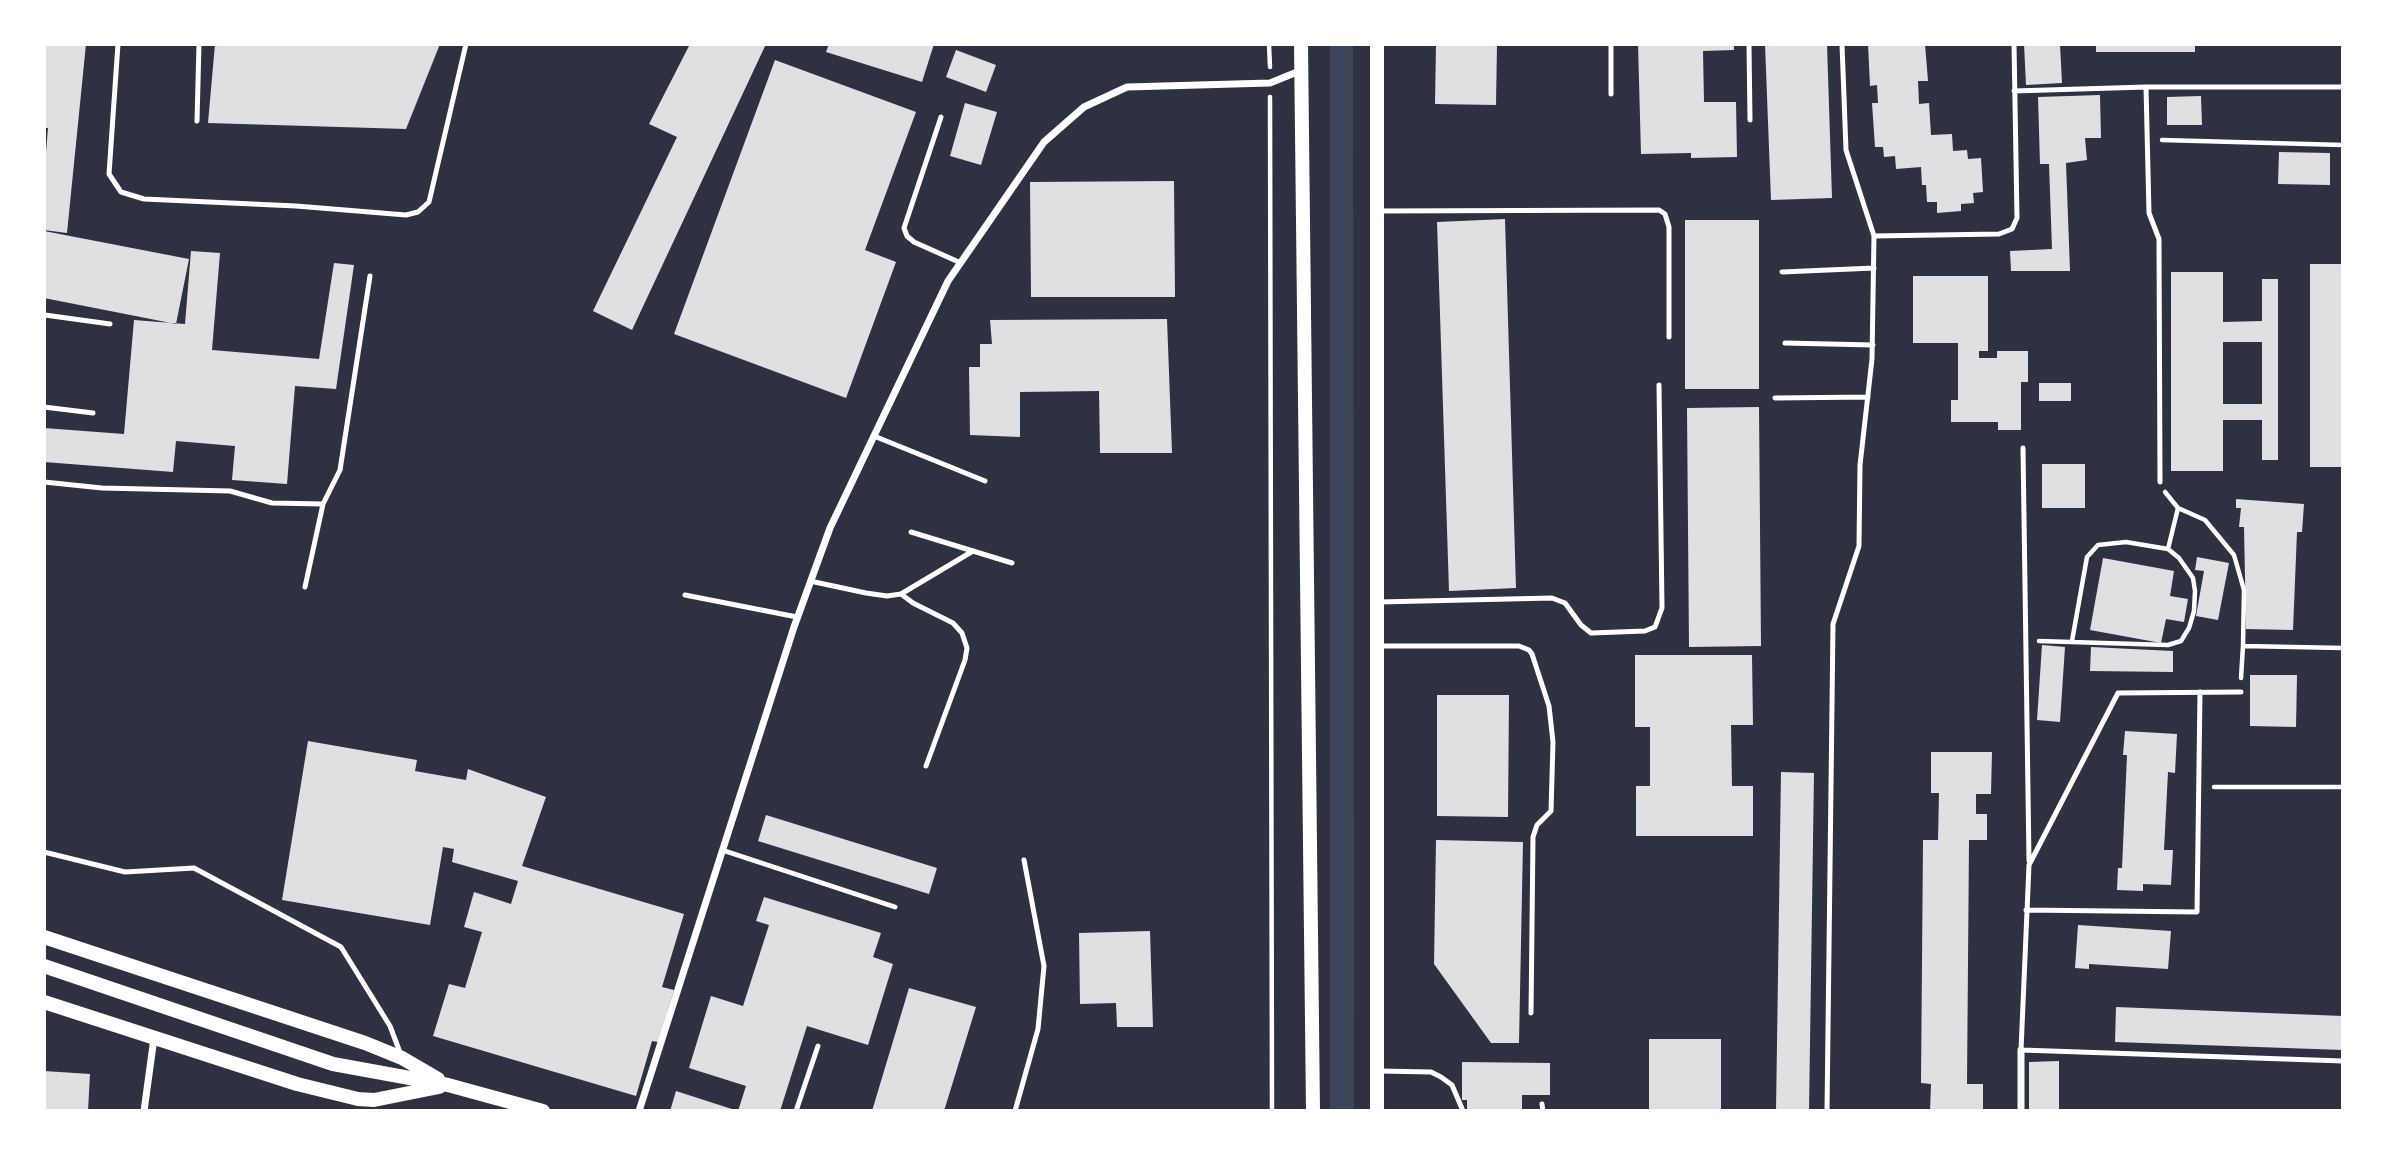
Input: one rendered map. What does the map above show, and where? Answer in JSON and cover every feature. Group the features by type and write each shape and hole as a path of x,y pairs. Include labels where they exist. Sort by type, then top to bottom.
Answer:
{"main road":[{"path":"1301,44 1313,1111"},
{"path":"1377,44 1377,1111"},
{"path":"44,937 352,1038 402,1058 448,1085"},
{"path":"44,966 333,1064 448,1085 543,1111"},
{"path":"44,1002 298,1084 358,1099 374,1100 448,1085"}],"street":[{"path":"639,1111 810,581 830,528 948,281 1044,142 1084,107 1127,87 1270,83 1301,69"},
{"path":"144,1111 154,1037"},
{"path":"2021,1050 2021,1111"}],"lane":[{"path":"118,44 108,174 121,192 144,199 296,206 406,215 418,212 429,202 466,44"},
{"path":"197,121 199,44"},
{"path":"1611,44 1611,94"},
{"path":"1749,44 1750,120"},
{"path":"1827,1111 1833,624 1859,546 1860,465 1873,345 1874,236 1846,149 1842,44"},
{"path":"1874,236 1999,234 2012,229 2017,218 2014,44"},
{"path":"2014,91 2146,87 2343,87"},
{"path":"2146,87 2148,213 2159,239 2160,482"},
{"path":"941,117 904,228 907,236 914,242 961,263"},
{"path":"1377,211 1659,210 1665,214 1669,227 1669,337"},
{"path":"1782,272 1874,268"},
{"path":"305,587 323,504 340,470 370,276"},
{"path":"44,325 44,315 110,324"},
{"path":"1784,343 1873,345"},
{"path":"1376,602 1552,598 1564,603 1591,633 1645,631 1655,627 1662,608 1659,385"},
{"path":"1775,398 1868,397"},
{"path":"44,407 93,413"},
{"path":"874,436 985,481"},
{"path":"2023,448 2029,864 2021,1050 2343,1061"},
{"path":"44,482 102,488 230,491 272,503 323,504"},
{"path":"911,532 1012,563"},
{"path":"810,581 866,593 887,596 901,594 973,551"},
{"path":"901,594 953,623 962,633 967,648 926,766"},
{"path":"685,595 797,617"},
{"path":"1376,646 1519,646 1532,654 1549,706 1553,742 1550,811 1537,825 1533,837 1531,1013"},
{"path":"2026,910 2197,912 2200,692"},
{"path":"2029,864 2118,693 2241,692"},
{"path":"723,850 895,907"},
{"path":"44,852 125,872 194,868 341,947 390,1026 402,1058"},
{"path":"1015,1111 1038,1030 1044,966 1024,860"},
{"path":"796,1111 818,1046"},
{"path":"1377,1071 1432,1072 1441,1076 1452,1085 1463,1111"}],"path":[{"path":"1269,44 1272,1111"},
{"path":"2147,140 2343,145"},
{"path":"2160,482 2178,509 2205,520 2234,555 2244,590 2241,692"},
{"path":"2168,549 2178,509"},
{"path":"2026,641 2168,646 2181,641 2189,628 2194,611 2193,578 2179,558 2168,549 2126,542 2098,545 2087,557 2072,641"},
{"path":"2243,646 2343,648"},
{"path":"2199,788 2343,787"}],"shaded area":[{"path":"1330,44 1353,44 1354,1111 1330,1111"}],"building":[{"path":"44,44 86,44 67,233 44,230 44,176 48,128 44,128"},
{"path":"215,44 440,44 406,129 208,123"},
{"path":"690,44 766,44 632,330 593,311 677,137 649,124"},
{"path":"829,44 934,44 922,82 826,52"},
{"path":"1436,44 1497,44 1496,105 1435,104"},
{"path":"1638,44 1734,44 1734,50 1703,51 1704,102 1736,102 1737,157 1691,158 1691,153 1641,154"},
{"path":"1765,44 1827,44 1832,198 1771,200"},
{"path":"1868,44 1925,44 1928,81 1918,81 1919,104 1929,103 1931,135 1952,134 1953,151 1967,150 1968,159 1981,158 1983,192 1973,193 1974,203 1961,204 1961,211 1937,213 1937,202 1927,202 1921,167 1896,169 1895,156 1884,157 1883,147 1875,147 1872,103 1878,103 1877,85 1870,86"},
{"path":"2024,44 2060,44 2062,83 2026,85"},
{"path":"2096,44 2195,44 2195,52 2096,52"},
{"path":"956,50 996,65 986,92 946,77"},
{"path":"775,60 916,112 865,250 896,262 846,398 674,334"},
{"path":"2100,95 2101,138 2085,138 2087,160 2066,163 2070,271 2011,271 2010,251 2052,249 2049,164 2040,164 2038,97"},
{"path":"2201,96 2202,125 2167,125 2167,97"},
{"path":"965,103 997,112 981,165 950,156"},
{"path":"2279,152 2330,153 2330,185 2278,184"},
{"path":"1174,181 1175,297 1031,297 1030,182"},
{"path":"1505,219 1516,588 1449,591 1437,222"},
{"path":"1685,220 1759,220 1759,389 1685,389"},
{"path":"44,231 189,259 176,324 44,298"},
{"path":"191,251 220,253 212,350 319,359 334,263 354,265 336,389 295,386 287,484 232,480 235,446 176,441 173,472 44,462 44,428 124,434 134,320 185,324"},
{"path":"2310,264 2343,264 2343,467 2310,467"},
{"path":"2171,272 2223,272 2223,322 2262,321 2262,279 2278,279 2278,460 2262,460 2262,420 2223,420 2223,471 2171,471","holes":["2223,342 2262,342 2262,404 2223,404"]},
{"path":"1913,276 1988,276 1988,351 1979,351 1979,358 1997,358 1997,351 2028,351 2028,382 2021,382 2021,430 1998,430 1998,422 1951,422 1951,400 1958,400 1958,343 1913,343"},
{"path":"1167,319 1172,453 1100,453 1099,391 1020,392 1020,437 970,435 969,367 980,367 980,344 992,344 990,320"},
{"path":"2039,383 2071,383 2071,401 2039,401"},
{"path":"1759,407 1761,646 1689,647 1687,408"},
{"path":"2042,464 2085,464 2085,508 2042,508"},
{"path":"2236,499 2304,504 2302,532 2297,532 2293,630 2246,629 2244,527 2239,527 2241,508 2236,508"},
{"path":"2197,557 2229,563 2218,620 2196,616 2204,571 2195,570"},
{"path":"2103,558 2174,571 2170,596 2188,599 2184,622 2166,619 2161,643 2090,630"},
{"path":"2042,645 2065,647 2060,722 2037,720"},
{"path":"2091,647 2173,651 2173,672 2090,671"},
{"path":"1635,655 1752,655 1753,725 1731,725 1732,786 1753,786 1753,836 1636,836 1636,786 1650,786 1650,727 1635,727"},
{"path":"2250,675 2297,675 2296,727 2250,726"},
{"path":"1437,695 1509,695 1508,817 1437,816"},
{"path":"2125,731 2177,734 2175,773 2168,772 2164,850 2173,850 2171,885 2143,884 2143,891 2117,890 2118,868 2122,868 2127,755 2123,755"},
{"path":"308,741 417,760 415,771 466,780 468,769 546,797 522,866 684,914 662,987 674,990 658,1042 652,1041 636,1096 433,1036 449,984 465,988 482,932 464,927 474,892 511,904 518,881 452,862 454,849 443,847 430,925 282,900"},
{"path":"1931,752 1992,752 1991,794 1976,794 1976,814 1987,814 1987,840 1969,840 1967,1084 1983,1084 1983,1111 1930,1111 1931,1084 1921,1083 1923,840 1938,840 1939,793 1931,793"},
{"path":"1781,772 1814,773 1809,1111 1776,1111"},
{"path":"766,815 937,868 929,894 758,841"},
{"path":"1436,840 1523,842 1519,1043 1491,1043 1434,964"},
{"path":"764,897 881,933 873,957 893,964 868,1045 807,1026 780,1111 738,1111 746,1086 689,1068 711,996 743,1006 769,925 756,921"},
{"path":"2078,925 2171,931 2168,969 2089,964 2089,969 2075,968"},
{"path":"1150,931 1153,1027 1117,1027 1116,1003 1080,1004 1079,933"},
{"path":"909,988 976,1007 944,1111 872,1111"},
{"path":"2116,1007 2343,1016 2343,1050 2115,1042"},
{"path":"1649,1039 1721,1039 1721,1111 1649,1111"},
{"path":"2059,1061 2059,1111 2029,1111 2029,1062"},
{"path":"1462,1062 1550,1063 1550,1095 1522,1095 1522,1111 1467,1111 1467,1100 1462,1100"},
{"path":"44,1071 90,1074 88,1111 44,1111"},
{"path":"676,1091 738,1111 670,1111"}]}
